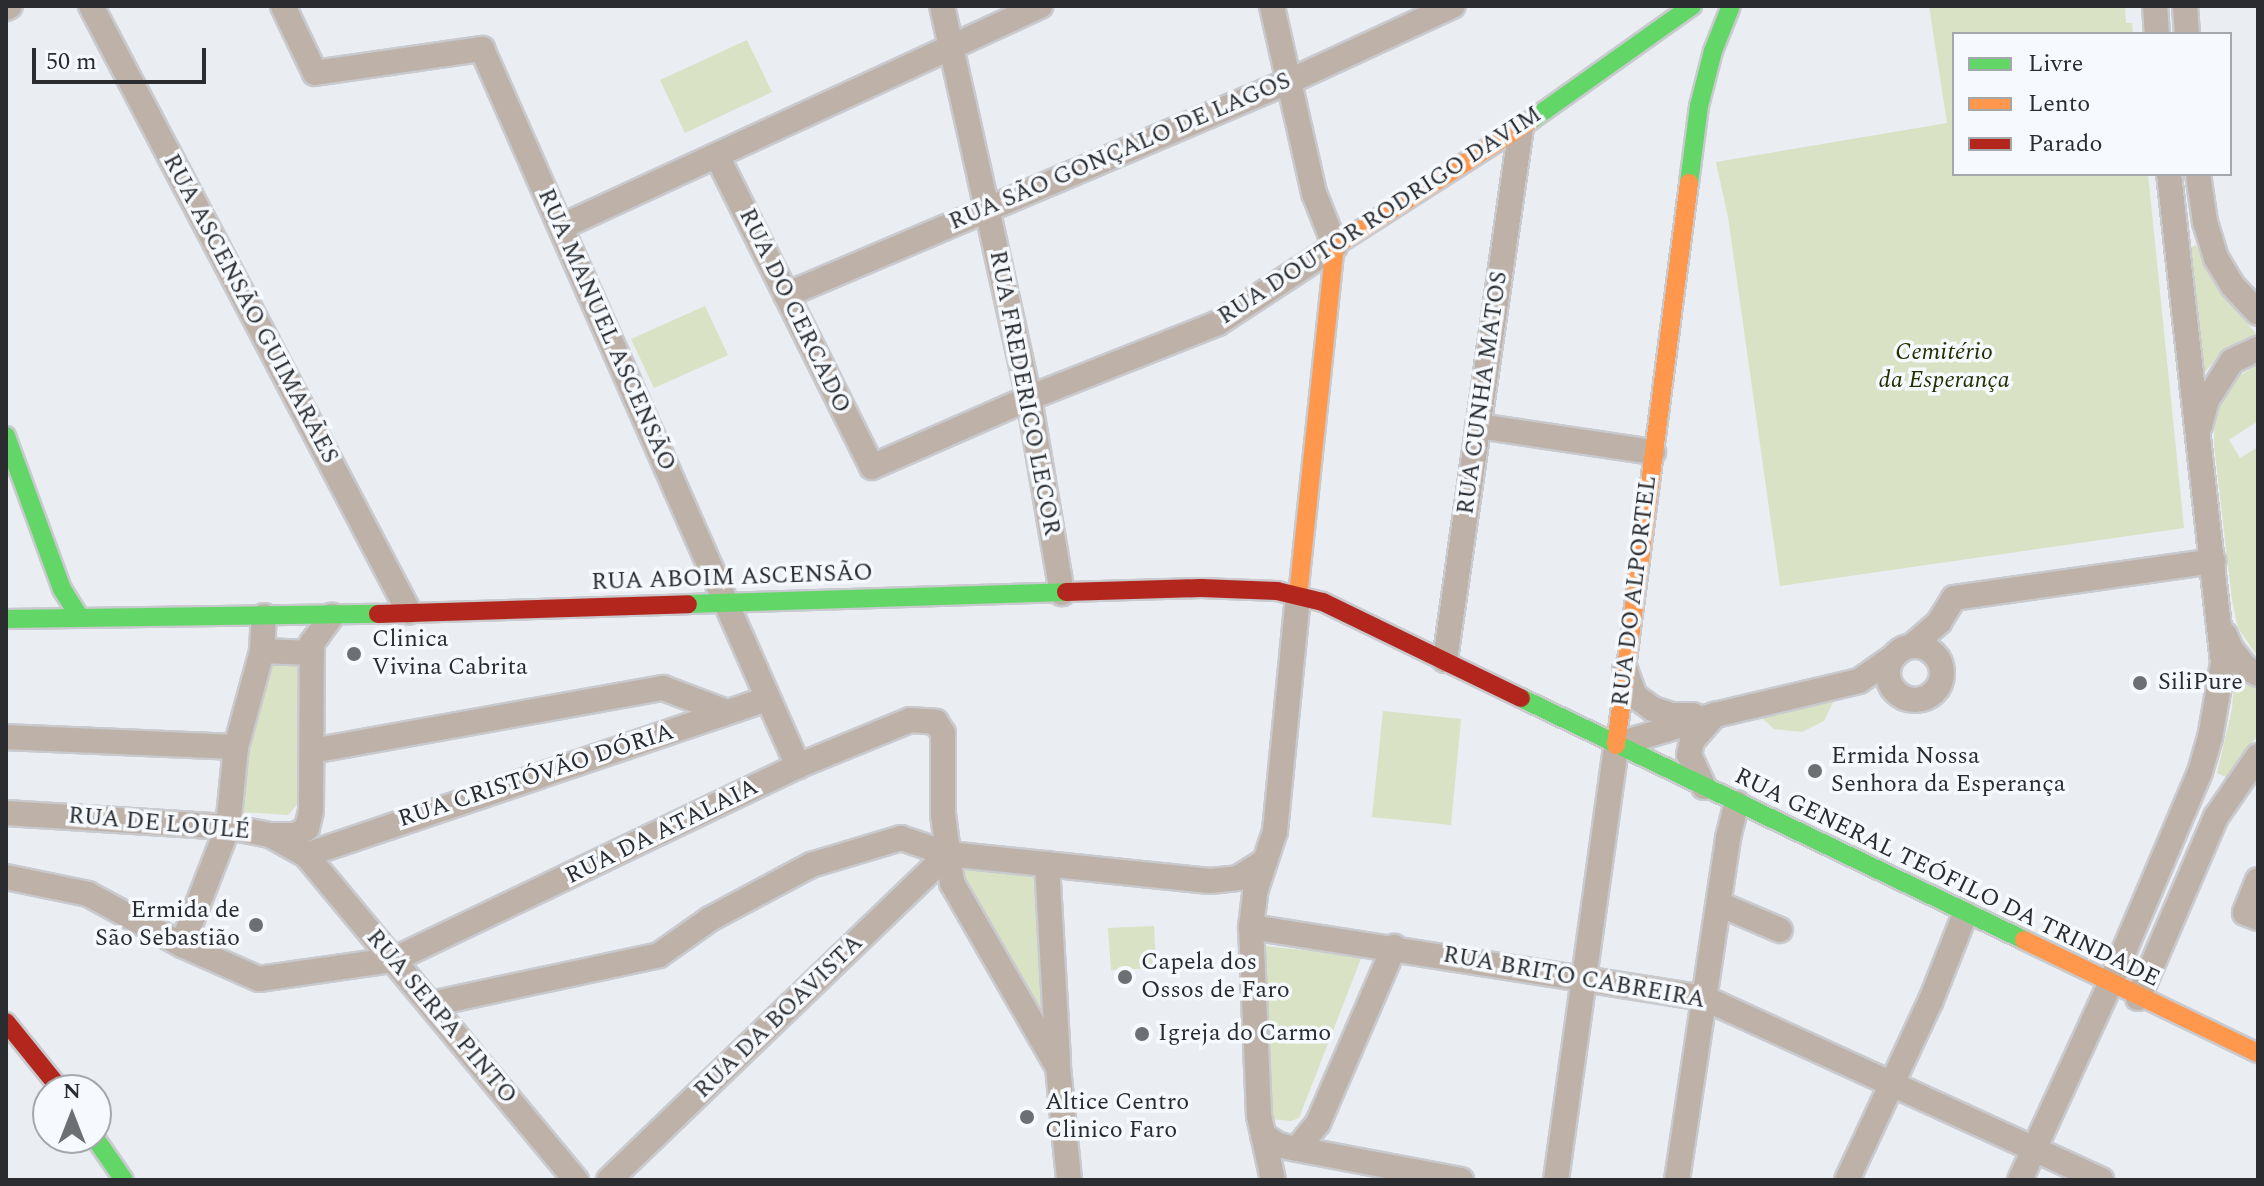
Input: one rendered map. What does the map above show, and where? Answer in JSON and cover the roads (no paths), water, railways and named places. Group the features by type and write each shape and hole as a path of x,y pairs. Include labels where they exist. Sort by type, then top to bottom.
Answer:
{"main road":[{"name":"RUA DOUTOR RODRIGO DAVIM","path":"1335,246 1521,127 1692,6"},
{"name":"RUA DO ALPORTEL","path":"1616,745 1699,106 1713,51 1731,6"},
{"path":"1667,23 1698,30 1713,51"},
{"path":"1298,596 1335,246"},
{"path":"6,436 52,553 62,589 80,618"},
{"path":"13,619 48,608 55,594 52,553"},
{"name":"RUA ABOIM ASCENSÃO","path":"13,619 332,615 1201,588 1298,596 1323,602 1445,660"},
{"name":"RUA GENERAL TEÓFILO DA TRINDADE","path":"1445,660 2138,998 2258,1053"},
{"path":"6,1022 48,1074"},
{"path":"106,1154 124,1180"}],"street":[{"name":"RUA ASCENSÃO GUIMARÃES","path":"91,6 409,612"},
{"name":"RUA MANUEL ASCENSÃO","path":"283,6 315,73 482,49 798,766"},
{"name":"RUA FREDERICO LECOR","path":"942,6 1029,398 1062,593"},
{"path":"561,227 1040,6"},
{"path":"1272,6 1314,193 1335,246"},
{"name":"RUA SÃO GONÇALO DE LAGOS","path":"786,295 1290,81 1452,6"},
{"path":"2155,6 2157,32"},
{"path":"2185,6 2187,32"},
{"name":"RUA CUNHA MATOS","path":"1445,660 1521,127"},
{"name":"RUA DO CERCADO","path":"717,156 872,467"},
{"path":"2020,1180 2110,984 2200,772 2210,738 2223,663 2169,176"},
{"path":"2198,176 2205,222 2216,258 2232,285 2258,313"},
{"name":"RUA DOUTOR RODRIGO DAVIM","path":"872,467 1029,398 1218,323 1335,246"},
{"path":"2198,432 2207,400 2232,361 2258,349"},
{"path":"1478,426 1653,452"},
{"path":"1616,745 1715,715 1859,681 1903,648 1913,645 1939,622 1954,598 2213,561"},
{"path":"1273,1180 1259,1116 1251,927 1255,892 1275,831 1298,596"},
{"path":"270,835 296,835 307,828 311,811 312,653 319,629 332,615"},
{"path":"182,945 228,827 236,747 262,651 264,616"},
{"path":"1859,681 1906,699 1921,700 1933,694 1940,685 1942,668 1939,622"},
{"path":"2221,625 2231,649 2245,667 2258,674"},
{"path":"1913,645 1926,648 1936,655 1942,668"},
{"path":"262,651 312,653"},
{"path":"1891,659 1887,669 1888,682 1894,691 1906,699"},
{"path":"1625,669 1635,696 1653,709 1672,715 1715,715"},
{"path":"312,751 663,688 727,712"},
{"name":"RUA CRISTÓVÃO DÓRIA","path":"306,855 767,699"},
{"path":"1704,787 1689,755 1692,741 1715,715"},
{"name":"RUA DA ATALAIA","path":"6,877 88,894 182,945 259,979 393,960 798,766 910,720 936,722 943,733 943,814 948,854"},
{"path":"6,737 236,747"},
{"name":"RUA DO ALPORTEL","path":"1556,1180 1616,745"},
{"path":"2138,998 2216,817 2258,756"},
{"path":"1677,1180 1737,803"},
{"path":"311,811 318,835 332,844"},
{"name":"RUA DE LOULÉ","path":"6,813 228,827 270,835 306,855"},
{"path":"431,1004 659,955 710,919 811,865 901,838 948,854 1210,881 1238,878 1265,861"},
{"path":"948,854 952,883 1058,1067"},
{"name":"RUA DA BOAVISTA","path":"609,1180 948,854"},
{"name":"RUA SERPA PINTO","path":"306,855 576,1180"},
{"path":"1047,864 1058,1067 1069,1180"},
{"path":"2258,880 2245,913 2258,918"},
{"path":"1210,881 1235,899 1251,927"},
{"path":"1719,904 1780,930"},
{"path":"1847,1180 1931,1000 1965,914"},
{"name":"RUA BRITO CABREIRA","path":"1251,927 1704,998 2101,1180"},
{"path":"1297,1149 1318,1123 1394,947"},
{"path":"1263,1135 1278,1145 1461,1180"}],"place":[{"name":"Clinica Vivina Cabrita","path":"354,654"},
{"name":"SiliPure","path":"2140,683"},
{"name":"Ermida Nossa Senhora da Esperança","path":"1815,771"},
{"name":"Ermida de São Sebastião","path":"256,925"},
{"name":"Capela dos Ossos de Faro","path":"1125,977"},
{"name":"Igreja do Carmo","path":"1142,1034"},
{"name":"Altice Centro Clinico Faro","path":"1027,1117"}],"park label":[{"name":"Cemitério da Esperança","path":"1944,367"}]}
